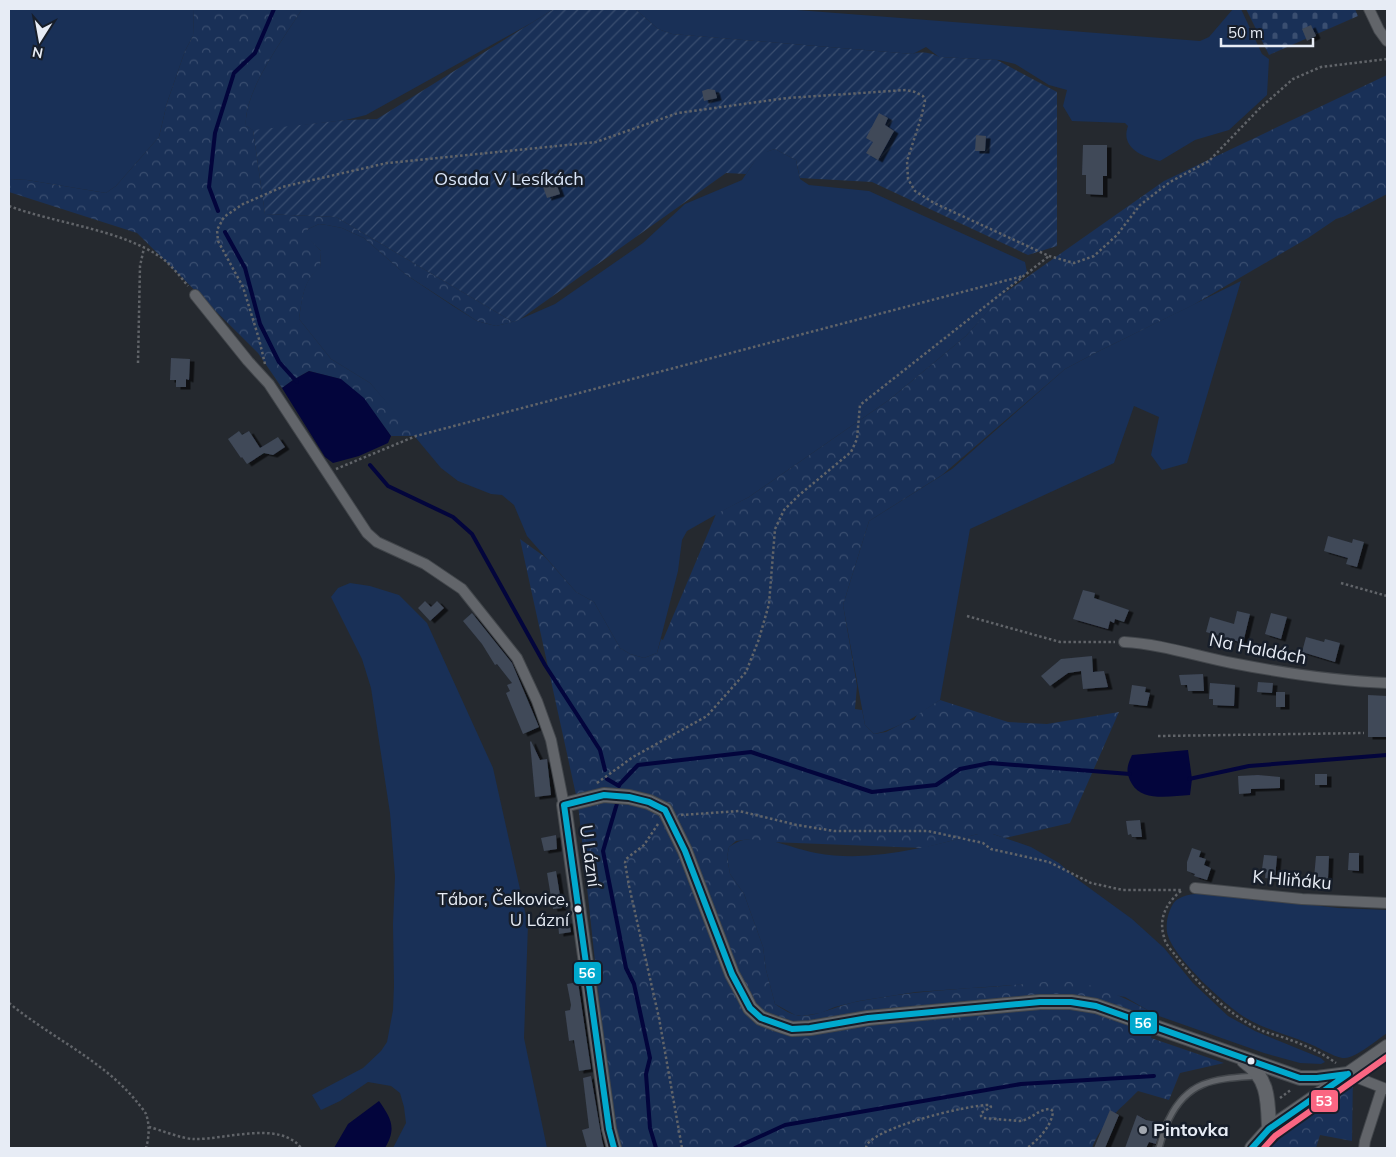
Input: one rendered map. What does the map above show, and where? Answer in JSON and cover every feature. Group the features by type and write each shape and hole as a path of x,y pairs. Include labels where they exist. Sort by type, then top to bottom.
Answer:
{"street":[{"path":"1369,9 1387,41"},
{"name":"U Lázní","path":"195,295 269,384 366,533 377,542 425,564 462,589 517,658 537,701 551,740 564,805 609,1129 614,1148"},
{"name":"Na Haldách","path":"1124,642 1147,644 1286,673 1387,683"},
{"path":"564,805 604,794 649,802 667,813 685,851 732,974 750,1008 761,1018 792,1029 868,1018 1040,1002 1071,1002 1096,1006 1300,1078 1318,1078 1343,1070 1387,1047"},
{"name":"K Hliňáku","path":"1195,888 1302,899 1387,903"},
{"path":"1240,1057 1253,1067 1266,1089 1269,1129"},
{"path":"1343,1070 1384,1089 1364,1148"},
{"path":"1252,1148 1269,1129 1343,1070"}],"lane":[{"path":"1159,1148 1168,1119 1182,1098 1191,1091 1202,1084 1227,1079 1260,1076"}],"path":[{"path":"269,384 259,338 243,287 218,241 217,230 224,217 243,204 282,187 387,163 596,142 678,113 787,98 906,90 924,96 925,101 907,161 908,179 915,191 934,203 1049,256 1074,263 1094,256 1117,235 1140,205 1170,182 1209,161 1260,108 1293,79 1321,67 1387,59"},
{"path":"9,206 102,232 144,248 163,259 178,272 195,295"},
{"path":"138,363 140,266 144,248"},
{"path":"594,784 633,757 707,716 746,672 759,639 769,604 775,530 784,510 851,452 857,439 860,405 1049,256"},
{"path":"328,472 416,436 1024,276"},
{"path":"1341,583 1387,596"},
{"path":"967,616 1060,642 1124,642"},
{"path":"1158,736 1364,733"},
{"path":"682,1148 659,1018 628,886 625,863 626,859 644,845 667,813 739,811 797,825 834,831 928,831 983,843 991,849 1049,862 1091,883 1123,890 1182,890 1195,888"},
{"path":"1182,890 1170,900 1162,919 1164,938 1190,974 1236,1015 1262,1030 1287,1038 1327,1057 1343,1070"},
{"path":"9,1003 124,1086 146,1113 149,1127 146,1148"},
{"path":"1273,1102 1294,1088 1296,1084"},
{"path":"866,1148 868,1142 888,1130 969,1107 990,1104 990,1109 981,1113 981,1116 1010,1121 1026,1120 1039,1111 1050,1108 1053,1111 1053,1116 1049,1125 1033,1144 1027,1148"},
{"path":"149,1127 195,1139 244,1134 275,1134 292,1139 301,1148"}],"green space":[{"path":"9,9 194,9 193,36 185,51 167,103 159,137 116,186 106,193 27,180 9,179"},
{"path":"194,9 302,9 266,66 251,97 247,112 246,126 253,130 265,214 336,217 513,322 496,326 477,321 405,274 364,238 342,228 319,224 308,229 306,235 321,251 320,269 314,273 307,284 302,298 299,319 331,359 370,383 416,436 391,436 364,399 340,379 309,371 282,388 258,353 137,233 9,192 9,179 27,180 106,193 116,186 159,137 167,103 185,51 193,36"},
{"path":"302,9 554,9 366,115 346,120 254,131 246,126 251,97 266,66"},
{"name":"Osada V Lesíkách","path":"554,9 635,9 658,29 672,34 913,54 926,53 939,57 997,60 1057,92 1057,246 1028,255 872,182 800,178 796,160 775,149 761,155 746,174 726,173 519,320 513,322 336,217 265,214 253,130 346,120 377,119"},
{"path":"635,9 784,9 1200,41 1209,37 1233,9 1241,9 1262,54 1269,59 1267,95 1229,130 1195,140 1160,161 1140,154 1130,146 1126,134 1128,126 1125,123 1072,121 1063,106 1067,90 1049,85 1015,64 999,60 939,57 926,47 913,54 672,34 658,29"},
{"path":"1246,9 1355,9 1358,16 1269,55"},
{"path":"1387,75 1387,194 1336,219 1308,238 1193,305 1065,369 942,475 869,521 843,605 857,686 855,709 862,710 865,725 874,734 886,732 909,720 914,720 917,715 940,700 1008,722 1047,724 1119,712 1070,823 1005,838 993,834 978,834 923,848 771,842 750,839 736,841 729,847 727,857 730,874 744,894 763,947 766,970 775,1004 791,1014 799,1016 809,1015 853,1002 914,993 1041,982 1079,983 1109,992 1156,1015 1151,1038 1224,1063 1180,1073 1169,1100 1138,1091 1106,1124 1092,1148 620,1148 613,1128 578,804 520,539 545,557 576,592 594,602 620,648 630,654 644,658 657,653 661,639 663,640 716,514 749,497 889,400 966,336 1003,294 1164,181"},
{"path":"775,149 796,160 800,179 809,185 869,191 1025,262 1027,272 1009,288 966,336 889,400 749,497 687,531 682,540 678,571 657,653 644,658 630,654 620,648 594,602 576,592 527,536 514,505 502,495 491,494 458,481 441,468 370,383 331,359 299,319 302,298 307,284 314,272 320,268 321,251 305,235 308,229 319,224 342,228 364,238 405,274 453,306 477,321 496,326 516,321 555,304 643,243 685,204 742,180 758,156"},
{"path":"1241,281 1187,463 1162,470 1151,455 1159,417 1134,406 1114,463 970,529 940,700 900,725 874,734 865,725 843,605 869,521 952,469 1065,369"},
{"path":"350,583 370,586 399,595 427,623 493,768 528,925 524,1038 547,1148 393,1148 406,1123 400,1093 391,1086 368,1082 340,1101 321,1110 312,1095 363,1068 381,1051 387,1042 393,1010 395,877 390,813 371,688 362,659 331,597 338,588"},
{"path":"978,834 993,834 1031,847 1059,863 1077,879 1132,919 1164,948 1193,983 1228,1016 1255,1031 1321,1058 1325,1062 1321,1064 1300,1063 1264,1053 1156,1015 1125,997 1044,983 916,992 859,1001 835,1007 821,1013 802,1016 795,1015 775,1004 766,970 763,947 744,894 730,874 727,857 729,847 744,840 758,839 837,856 878,855 938,844"},
{"path":"1220,894 1338,908 1387,910 1387,1033 1355,1055 1342,1058 1254,1022 1226,1003 1188,967 1178,954 1167,932 1169,913 1173,904 1178,899 1186,895"},
{"path":"1353,1070 1352,1141 1320,1135 1316,1148 1270,1148"}],"shaded area":[{"path":"309,371 341,379 364,398 391,436 388,443 359,456 333,463 325,457 282,388"},
{"path":"1188,750 1192,779 1190,795 1150,796 1137,790 1132,784 1128,776 1128,769 1132,755"},
{"path":"379,1101 387,1113 392,1129 385,1148 334,1148 348,1124"}],"building":[{"path":"1311,25 1316,36 1307,41 1302,29"},
{"path":"708,89 715,90 717,98 704,101 702,91"},
{"path":"879,113 888,118 885,125 894,131 878,160 866,153 873,142 866,138"},
{"path":"976,135 986,136 985,151 975,151"},
{"path":"1083,145 1107,145 1107,176 1103,176 1103,195 1086,194 1086,175 1082,175"},
{"path":"523,173 526,183 512,187 509,178"},
{"path":"555,180 560,194 547,198 542,184"},
{"path":"171,358 190,359 189,380 186,379 186,387 176,387 176,380 170,380"},
{"path":"239,431 242,435 249,431 260,448 278,437 285,447 273,455 264,453 247,464 228,439"},
{"path":"1328,536 1352,543 1353,539 1364,542 1357,567 1346,564 1348,558 1324,551"},
{"path":"1083,590 1095,593 1094,598 1129,610 1124,622 1115,619 1114,623 1110,621 1108,629 1073,619"},
{"path":"425,601 431,607 437,601 444,608 430,621 418,608"},
{"path":"1237,611 1250,614 1243,643 1206,632 1210,617 1234,624"},
{"path":"472,613 512,663 539,727 523,734 506,693 510,691 507,685 512,683 497,664 495,665 482,644 463,621"},
{"path":"1271,613 1287,617 1281,639 1265,634"},
{"path":"1306,637 1324,642 1325,639 1340,643 1335,662 1302,652"},
{"path":"1092,656 1093,672 1104,671 1108,687 1083,689 1081,671 1068,673 1050,686 1041,676 1061,659"},
{"path":"1203,674 1204,691 1188,691 1187,685 1181,685 1179,675"},
{"path":"1258,682 1273,683 1272,693 1257,692"},
{"path":"1210,683 1235,685 1234,706 1213,705 1213,699 1209,699"},
{"path":"1132,685 1146,687 1145,692 1150,693 1147,706 1129,704"},
{"path":"1276,692 1285,692 1285,707 1276,707"},
{"path":"1368,695 1387,696 1387,737 1368,737"},
{"path":"531,741 540,760 547,759 551,795 535,797"},
{"path":"1315,774 1327,774 1327,785 1315,785"},
{"path":"1238,776 1280,777 1280,788 1251,789 1251,793 1239,794"},
{"path":"1140,820 1142,837 1128,835 1126,821"},
{"path":"556,835 557,849 544,851 541,838"},
{"path":"1192,848 1201,851 1199,857 1206,859 1204,865 1211,868 1207,880 1194,876 1195,874 1187,871 1187,862"},
{"path":"1349,853 1359,853 1359,871 1348,870"},
{"path":"1264,855 1277,856 1275,879 1265,878 1266,870 1262,869"},
{"path":"1316,856 1329,856 1328,879 1314,878"},
{"path":"556,871 562,908 553,909 547,873"},
{"path":"569,921 571,932 559,934 558,922"},
{"path":"578,982 591,1069 579,1071 574,1040 569,1041 565,1011 570,1010 571,1005 567,984"},
{"path":"591,1076 604,1148 587,1148 582,1130 589,1128 583,1078"},
{"path":"1110,1110 1119,1115 1105,1148 1094,1148"},
{"path":"1137,1115 1146,1120 1156,1122 1154,1127 1160,1129 1156,1144 1149,1142 1146,1148 1125,1148"}],"waterway":[{"path":"218,211 209,187 215,133 234,73 255,53 274,9"},
{"path":"225,232 245,268 260,324 279,362 297,382"},
{"path":"370,465 388,486 453,517 472,534 545,665 600,750 605,770"},
{"path":"619,785 638,765 751,752 872,792 936,785 960,769 990,763 1130,774"},
{"path":"1189,779 1249,766 1387,755"},
{"path":"607,779 619,786"},
{"path":"618,800 603,851 626,968 634,984 650,1058 646,1074 650,1128 656,1148"},
{"path":"735,1148 785,1125 1021,1084 1154,1076"}],"transit line":[{"name":"56","path":"614,1148 609,1129 564,805 604,795 629,797 649,802 665,810 685,851 732,974 750,1008 761,1018 792,1029 810,1028 868,1018 1040,1002 1071,1002 1096,1006 1300,1078 1348,1074"},
{"name":"53","path":"1264,1148 1275,1136 1387,1057"},
{"name":"56","path":"1252,1148 1269,1129 1348,1074"}],"place":[{"name":"Tábor, Čelkovice, U Lázní","path":"578,909"},
{"name":"Pintovka","path":"1143,1130"}]}
